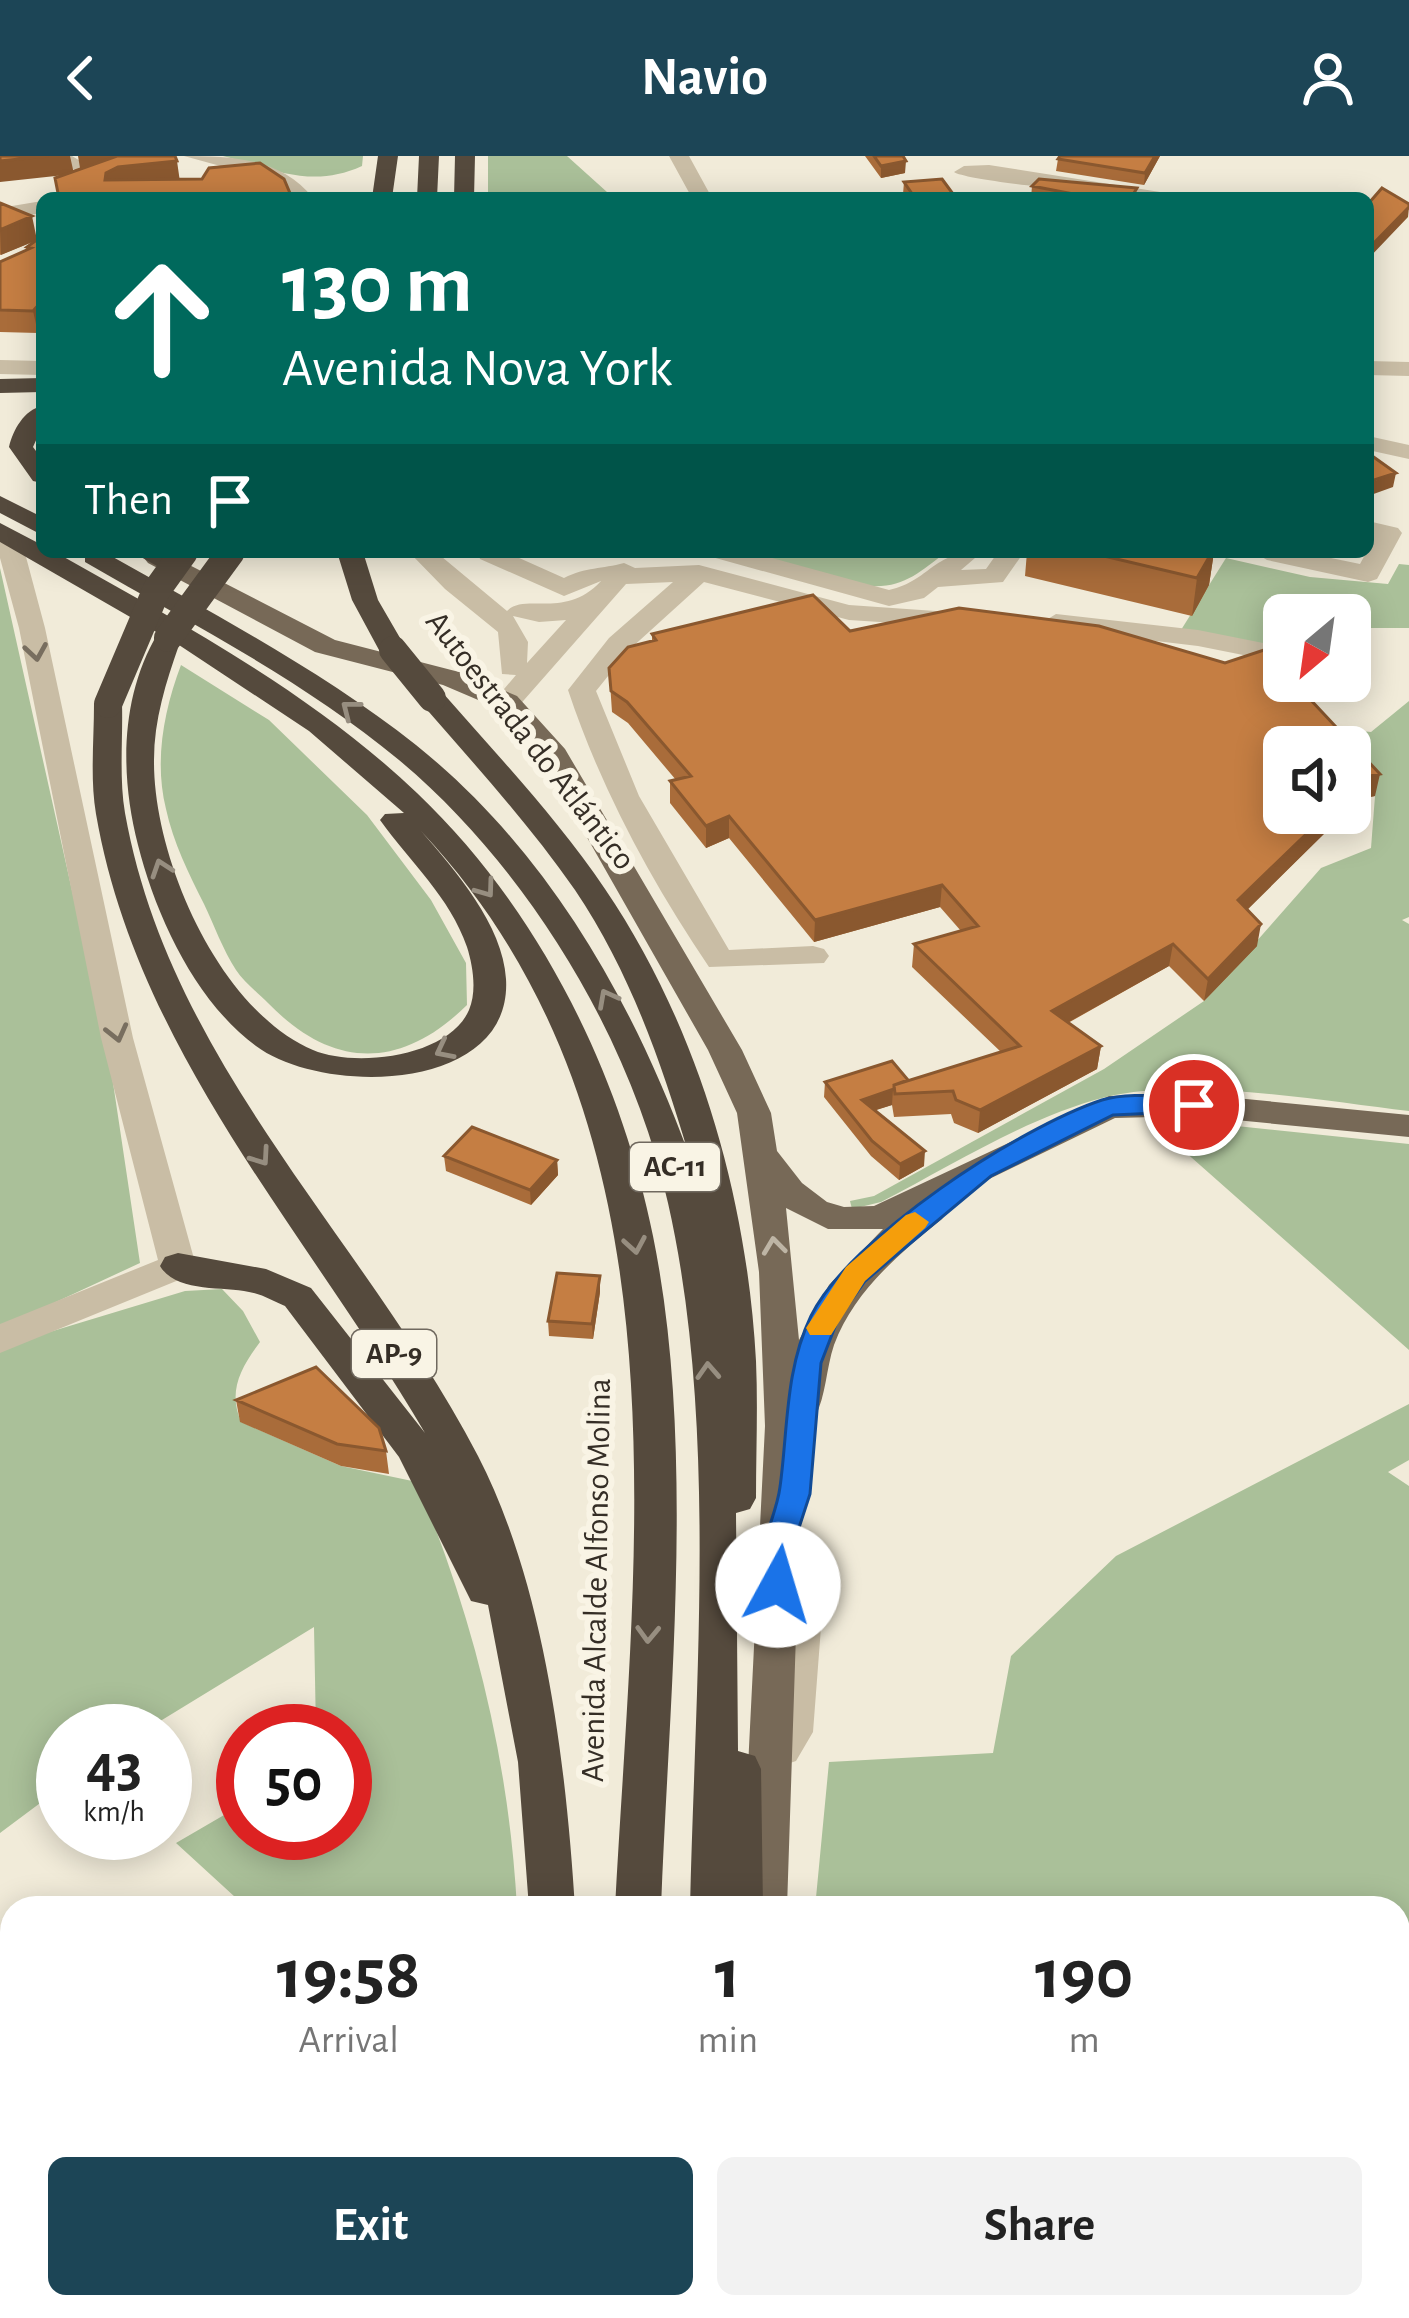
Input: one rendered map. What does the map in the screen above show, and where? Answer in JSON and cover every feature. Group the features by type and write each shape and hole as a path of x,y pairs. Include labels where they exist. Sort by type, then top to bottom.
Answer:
{"highway":[{"path":"383,192 388,156"},
{"path":"427,192 429,156"},
{"path":"456,192 465,160"},
{"path":"464,192 465,160"},
{"path":"0,386 36,385"},
{"path":"36,420 24,433 21,446 36,467"},
{"path":"0,474 36,493"},
{"path":"0,502 36,523"},
{"name":"Avenida Alcalde Alfonso Molina","path":"0,531 36,553"},
{"name":"Avenida Alcalde Alfonso Molina","path":"45,558 313,719 413,804 468,864 521,938 594,1086 637,1243 653,1416 638,1896"},
{"name":"AC-11","path":"96,558 328,691 412,756 533,881 596,976 626,1034 687,1207 706,1341 716,1559 713,1896"},
{"name":"AP-9","path":"158,558 156,591 108,704 103,758 107,816 123,879 155,963 249,1139 354,1291 460,1459 496,1558 529,1679 549,1834 552,1896"},
{"path":"209,558 168,638 145,702 139,779 155,853 182,924 223,992 248,1022 280,1048 317,1064 358,1069 420,1061 448,1051 482,1022 491,980 485,952 442,874 349,768 313,719"},
{"path":"168,638 227,558"},
{"name":"Autoestrada do Atlántico","path":"352,558 364,600 393,650 442,689 609,922 689,1095 723,1228 737,1358 740,1896"},
{"path":"178,1266 194,1274 221,1273 266,1282 298,1297 415,1448 529,1679"}],"main road":[{"path":"167,558 326,646 442,689 507,702 551,749 724,1049 754,1113 777,1272 784,1426 779,1540"},
{"path":"762,1147 798,1204 842,1221 881,1217 1109,1107 1194,1105 1409,1126"},
{"path":"779,1540 795,1494 806,1363 825,1316 856,1274 982,1170"},
{"path":"765,1896 770,1766"}],"street":[{"path":"55,156 76,165"},
{"path":"679,156 699,192"},
{"path":"191,162 268,174 298,192"},
{"path":"961,164 978,192"},
{"path":"961,164 1122,192"},
{"path":"0,214 36,208"},
{"path":"0,367 36,368"},
{"path":"1374,368 1409,369"},
{"path":"1374,444 1409,452"},
{"path":"1374,512 1409,517"},
{"path":"0,543 13,556 32,628 117,1038 178,1266 0,1339"},
{"path":"428,558 512,614 532,633 561,637"},
{"path":"497,558 564,588 597,572 619,577 710,562 889,598 915,592 961,558"},
{"path":"507,702 589,604 636,558"},
{"path":"932,580 994,576 1007,558"},
{"path":"1295,558 1368,574 1370,558"},
{"path":"710,562 851,614 904,622 976,614"},
{"path":"710,562 619,644 583,690 599,747 640,827 720,960 813,956"},
{"path":"512,614 566,614 589,604"},
{"path":"512,614 516,643 512,668"},
{"path":"1021,619 1198,638 1263,651"},
{"path":"442,689 512,668 561,637"},
{"path":"770,1766 791,1732 806,1562 779,1540"}],"green space":[{"path":"223,156 363,156 362,166 344,173 309,176"},
{"path":"488,156 567,156 607,192 488,192"},
{"path":"765,558 938,558 902,581 870,586"},
{"path":"1226,558 1310,577 1388,584 1399,564 1409,565 1409,628 1371,628 1371,594 1263,594 1263,645 1181,630"},
{"path":"0,568 109,1056 140,1263 0,1328"},
{"path":"181,665 269,720 367,815 431,900 466,963 467,1005 442,1026 392,1051 342,1050 293,1025 236,970 182,858 163,791 163,736"},
{"path":"1409,701 1409,917 1402,920 1409,924 1409,1111 1216,1090 1139,1091 1048,1117 881,1202 852,1209 850,1201 874,1196 1104,1069 1204,1001 1321,868 1371,848 1375,796 1371,732"},
{"path":"1227,1125 1409,1144 1409,1350 1157,1127"},
{"path":"222,1289 243,1311 260,1342 238,1380 241,1422 341,1466 417,1482 456,1586 485,1691 506,1798 516,1896 234,1896 192,1858 192,1834 216,1820 216,1860 372,1860 372,1704 315,1704 314,1627 188,1704 36,1704 36,1806 0,1833 0,1347 185,1291"},
{"path":"1409,1404 1409,1460 1388,1472 1409,1486 1409,1896 816,1896 829,1762 993,1753 1011,1656 1116,1556"}],"building":[{"path":"0,156 48,156 0,161"},
{"path":"117,156 175,156 177,161 118,167 106,173 105,180 202,179 209,168 260,163 284,179 289,192 58,192 55,178"},
{"path":"874,156 903,156 906,161 881,166"},
{"path":"1155,156 1145,173 1058,159"},
{"path":"942,179 952,192 911,192 904,182"},
{"path":"1039,179 1137,188 1135,192 1063,192 1032,186"},
{"path":"1382,188 1409,207 1374,243 1374,197"},
{"path":"0,203 32,216 0,230"},
{"path":"36,240 36,308 0,310 0,262 31,248 27,247"},
{"path":"1374,457 1396,473 1374,480"},
{"path":"1112,558 1209,558 1197,578"},
{"path":"813,595 850,631 959,608 1099,626 1225,663 1263,650 1263,702 1313,702 1335,726 1263,726 1263,834 1306,834 1238,900 1261,924 1208,979 1173,944 1052,1011 1101,1046 980,1110 956,1100 953,1091 895,1094 894,1085 1020,1046 914,944 978,926 942,885 815,920 729,816 706,826 670,781 691,776 627,702 611,691 609,668 628,647 656,640 652,634"},
{"path":"892,1061 908,1080 862,1100 925,1151 900,1164 872,1141 825,1082"},
{"path":"472,1127 557,1160 530,1190 444,1156"},
{"path":"557,1273 600,1276 592,1324 548,1321"},
{"path":"316,1367 379,1428 386,1451 337,1444 236,1400"}],"slow traffic":[{"path":"821,1328 856,1274 915,1222"}],"route":[{"path":"778,1585 779,1540 795,1494 806,1363 825,1316 856,1274 900,1233 982,1170 1030,1145 1109,1107 1194,1105"}]}
